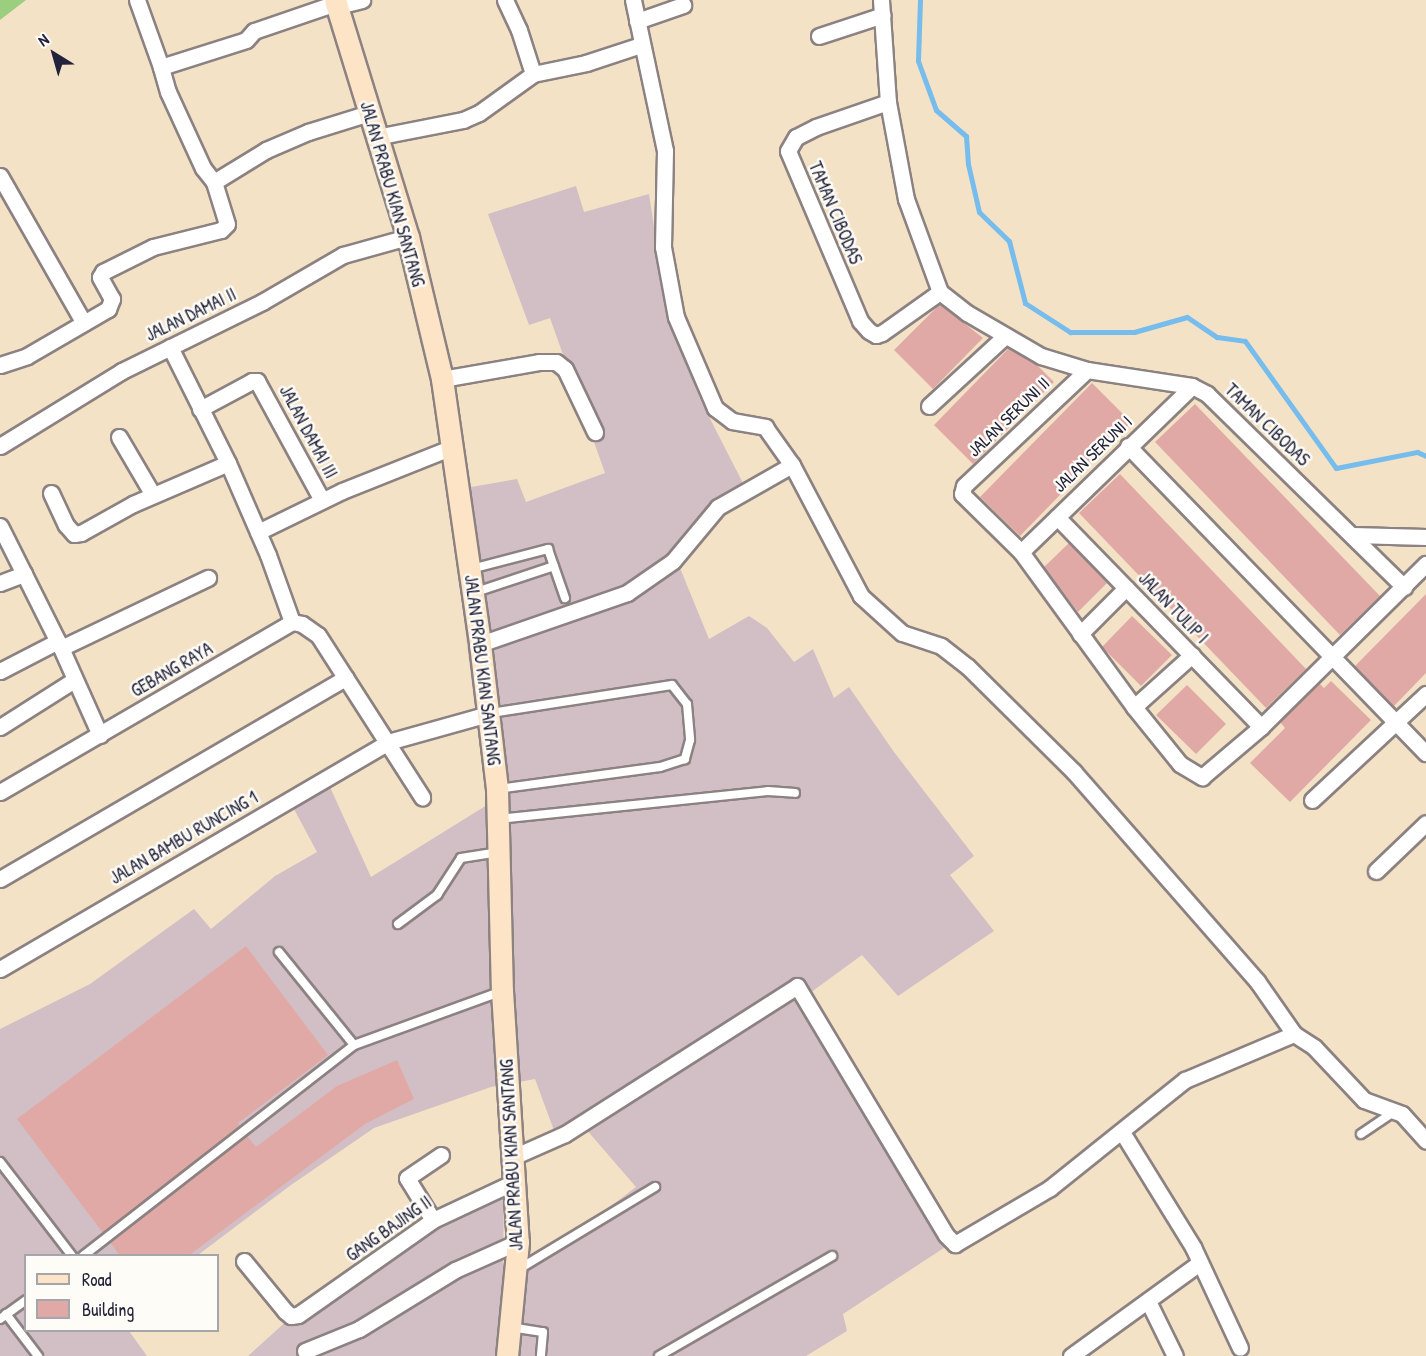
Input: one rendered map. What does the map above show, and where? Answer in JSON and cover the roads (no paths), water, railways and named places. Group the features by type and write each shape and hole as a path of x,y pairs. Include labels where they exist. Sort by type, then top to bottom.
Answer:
{"main road":[{"name":"JALAN PRABU KIAN SANTANG","path":"333,4 408,237 442,379 450,448 480,644 497,789 502,991 518,1242 507,1356"}],"street":[{"path":"0,365 27,356 112,305 112,299 100,277 103,272 153,247 221,230 226,224 213,182 203,168 168,92 162,67 137,0"},
{"path":"162,67 246,40 254,31 333,4 362,0"},
{"path":"505,0 519,30 533,74"},
{"path":"633,0 665,151 663,247 676,317 715,408 732,421 765,427 792,465 861,596 902,633 941,646 968,667 1074,772 1257,981 1294,1034 1314,1047 1364,1100 1394,1112 1415,1127 1426,1141"},
{"path":"637,21 683,5"},
{"path":"819,36 882,8 888,102 906,199 940,292"},
{"path":"376,137 463,120 486,108 533,74 586,63 641,45"},
{"name":"TAMAN CIBODAS","path":"888,102 796,136 788,151 860,321 869,332 876,335 882,333 940,292 1005,336 1041,356 1087,370 1192,386 1207,394 1404,587"},
{"path":"213,182 266,150 308,132 369,113"},
{"path":"0,176 84,322"},
{"name":"JALAN DAMAI II","path":"0,446 122,371 262,302 343,255 408,237"},
{"path":"929,406 1005,336"},
{"path":"170,347 228,463 258,532 292,622 302,624 318,635 422,798"},
{"path":"442,379 539,362 556,362 565,369 595,432"},
{"name":"JALAN SERUNI II","path":"1021,552 962,494 964,486 1087,370"},
{"name":"JALAN DAMAI III","path":"200,409 252,381 257,381 322,500 450,448"},
{"name":"JALAN SERUNI I","path":"1021,552 1192,386"},
{"path":"119,437 153,495"},
{"path":"1128,447 1426,753"},
{"path":"51,493 66,525 74,534 81,533 153,495 228,463"},
{"path":"480,644 627,592 673,561 718,507 792,465"},
{"path":"258,532 322,500"},
{"name":"JALAN TULIP I","path":"1057,517 1261,726"},
{"path":"0,526 59,644 100,735"},
{"path":"1353,535 1426,537"},
{"path":"1021,552 1134,707 1180,764 1202,777 1261,726 1426,564"},
{"path":"0,583 24,574"},
{"path":"0,671 208,578"},
{"path":"1080,634 1126,588"},
{"name":"GEBANG RAYA","path":"0,792 292,622"},
{"path":"1134,707 1191,655"},
{"path":"0,879 346,678"},
{"path":"0,727 74,680"},
{"path":"1312,800 1426,694"},
{"path":"388,742 488,714"},
{"name":"JALAN BAMBU RUNCING 1","path":"0,969 388,742"},
{"path":"1376,871 1424,828"},
{"path":"513,1157 565,1134 797,986 946,1235 955,1244 1050,1188 1185,1080 1294,1034"},
{"path":"1122,1132 1193,1247 1198,1264 1240,1348"},
{"path":"433,1220 406,1178 441,1155"},
{"name":"GANG BAJING II","path":"244,1261 291,1316 298,1315 433,1220 514,1182"},
{"path":"305,1351 359,1329 455,1269 518,1242"},
{"path":"1071,1356 1198,1264"},
{"path":"1148,1301 1175,1356"}],"lane":[{"path":"470,569 548,549 565,598"},
{"path":"473,592 554,566"},
{"path":"488,714 672,686 687,704 690,740 685,759 660,767 497,789"},
{"path":"498,819 768,791 795,793"},
{"path":"398,924 437,895 461,858 498,851"},
{"path":"279,952 354,1045"},
{"path":"86,1254 354,1045 502,991"},
{"path":"1360,1134 1394,1112"},
{"path":"0,1162 70,1254"},
{"path":"517,1270 655,1187"},
{"path":"659,1356 832,1256"},
{"path":"24,1301 3,1317 38,1356"},
{"path":"509,1327 543,1332 541,1356"}],"waterway":[{"path":"920,0 918,61 936,110 966,136 968,164 979,212 1009,241 1025,303 1070,332 1134,332 1187,317 1217,337 1245,341 1336,468 1417,452 1426,456"}]}
